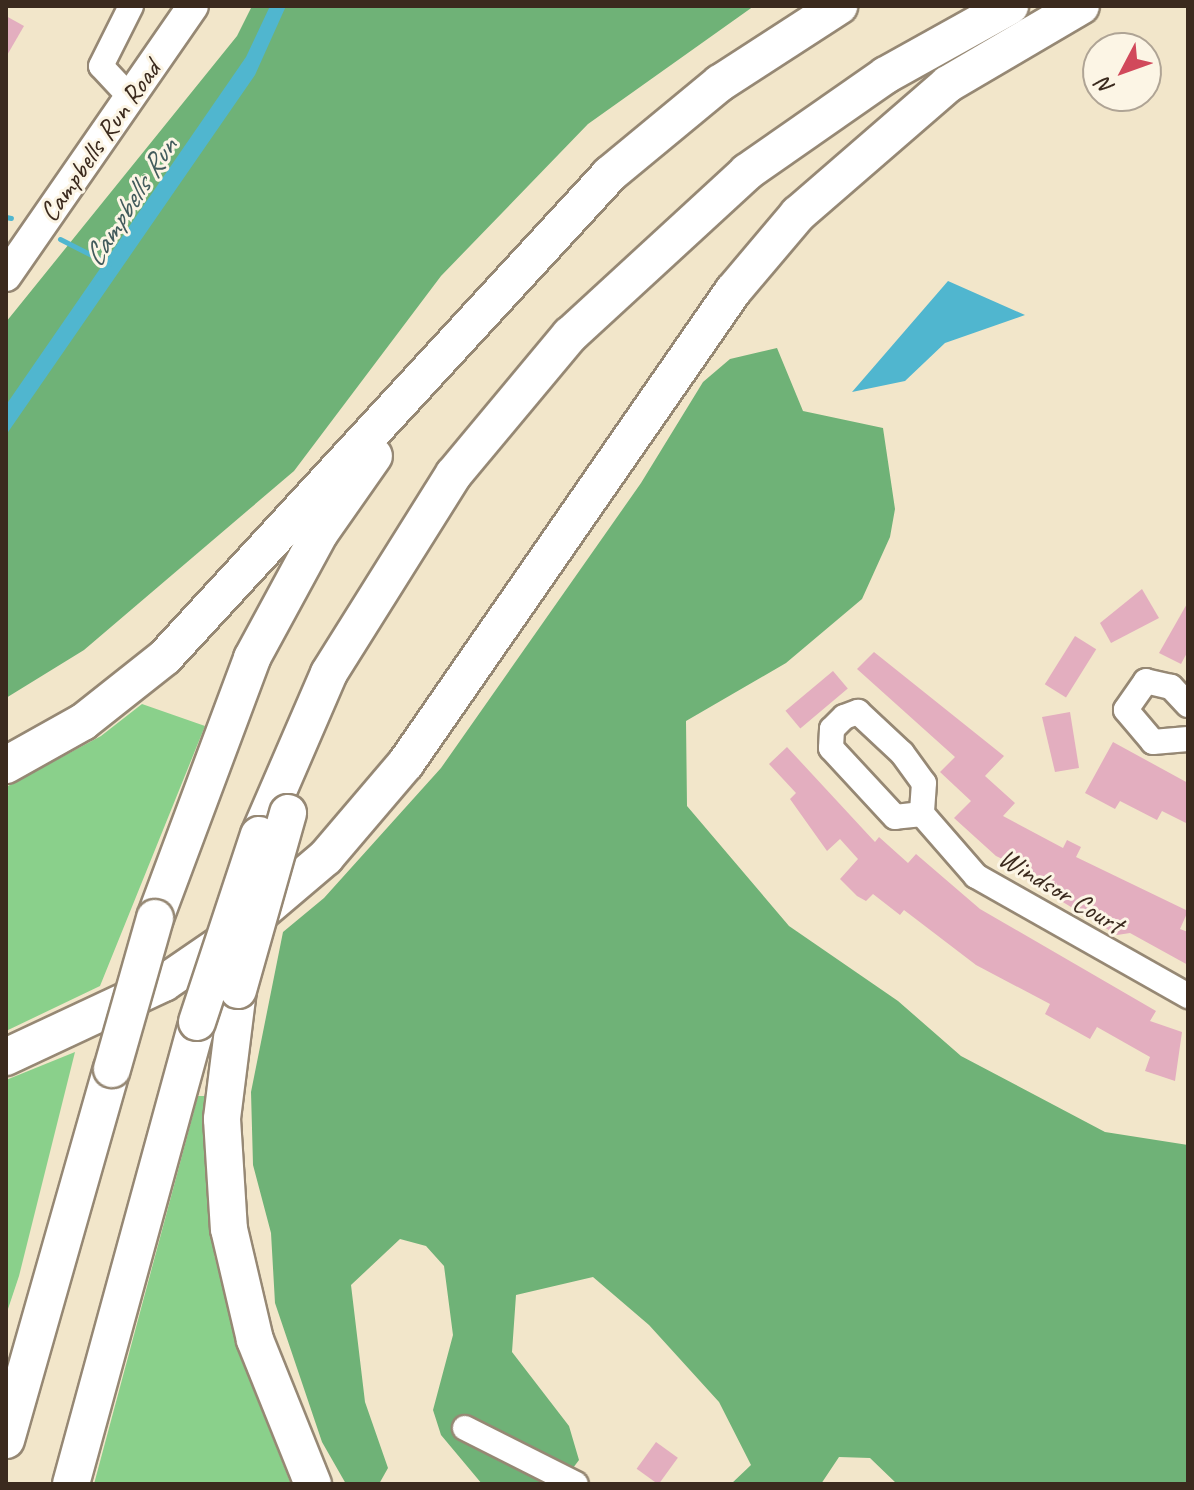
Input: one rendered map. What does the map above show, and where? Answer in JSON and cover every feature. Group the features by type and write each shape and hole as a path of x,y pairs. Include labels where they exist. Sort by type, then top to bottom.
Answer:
{"highway":[{"path":"6,765 83,722 165,657 509,276 610,174 720,83 839,6"},
{"path":"71,1484 197,1022 259,835 329,673 380,592 497,420 656,250 839,105 1010,6"},
{"path":"6,1057 164,983 233,936 326,857 413,754 781,232 909,113 988,57 1081,6"},
{"path":"6,1440 155,918 252,658 320,533 509,276"},
{"path":"313,1484 255,1340 229,1229 222,1119 238,990 288,813 380,592"}],"main road":[{"name":"Campbells Run Road","path":"6,276 193,6"}],"street":[{"path":"130,97 101,66 131,6"},
{"path":"1188,705 1171,687 1146,681 1126,710 1153,742 1188,739"},
{"path":"858,712 902,753 924,783 922,814 895,817 831,748 832,729 844,717 858,712"},
{"name":"Windsor Court","path":"922,814 976,876 1009,899 1188,996"},
{"path":"465,1428 576,1484"}],"green space":[{"path":"252,6 754,6 588,124 441,276 294,471 84,650 6,698 6,322 237,36"},
{"path":"777,348 803,411 883,428 895,509 890,537 862,599 786,663 686,721 687,806 789,926 898,1001 961,1056 1105,1132 1188,1145 1188,1484 897,1484 870,1458 839,1457 821,1484 731,1484 751,1465 719,1402 649,1325 593,1277 516,1295 512,1352 569,1426 579,1460 561,1484 482,1484 441,1435 433,1410 453,1335 444,1266 426,1246 400,1239 351,1285 365,1402 388,1468 379,1484 346,1484 322,1442 275,1303 271,1233 253,1165 251,1092 283,932 324,898 441,768 641,483 703,382 730,359"},
{"path":"142,704 205,726 100,986 6,1031 6,787 101,736"},
{"path":"75,1052 19,1276 6,1315 6,1080"},
{"path":"198,1096 214,1096 214,1254 240,1356 291,1484 94,1484"}],"water":[{"path":"270,6 286,6 255,75 6,435 6,405 246,57"},
{"path":"948,281 1025,315 945,343 905,381 852,392"}],"building":[{"path":"6,16 24,26 6,57"},
{"path":"1142,589 1159,618 1111,643 1100,623"},
{"path":"1188,602 1188,651 1181,664 1159,653"},
{"path":"1075,636 1096,649 1066,698 1045,684"},
{"path":"874,652 1004,756 985,776 1015,803 1003,816 1063,848 1067,840 1081,847 1076,857 1188,911 1180,929 1188,932 1188,965 1130,933 1117,935 1025,879 1029,872 996,856 954,818 971,801 940,772 955,757 857,669"},
{"path":"833,671 848,689 800,728 786,711"},
{"path":"1070,712 1079,768 1055,772 1042,717"},
{"path":"1113,742 1188,783 1188,824 1162,811 1157,820 1120,801 1115,809 1085,793"},
{"path":"787,747 875,842 879,837 908,863 916,854 980,909 1156,1011 1150,1021 1182,1032 1175,1081 1145,1071 1150,1057 1097,1027 1090,1039 1045,1014 1050,1004 976,965 904,910 900,915 873,894 866,901 857,896 840,879 858,859 840,839 827,851 790,799 796,793 769,764"},
{"path":"656,1442 678,1458 659,1484 637,1469"}],"waterway":[{"path":"6,217 11,218"},
{"name":"Campbells Run","path":"60,239 109,264"}]}
